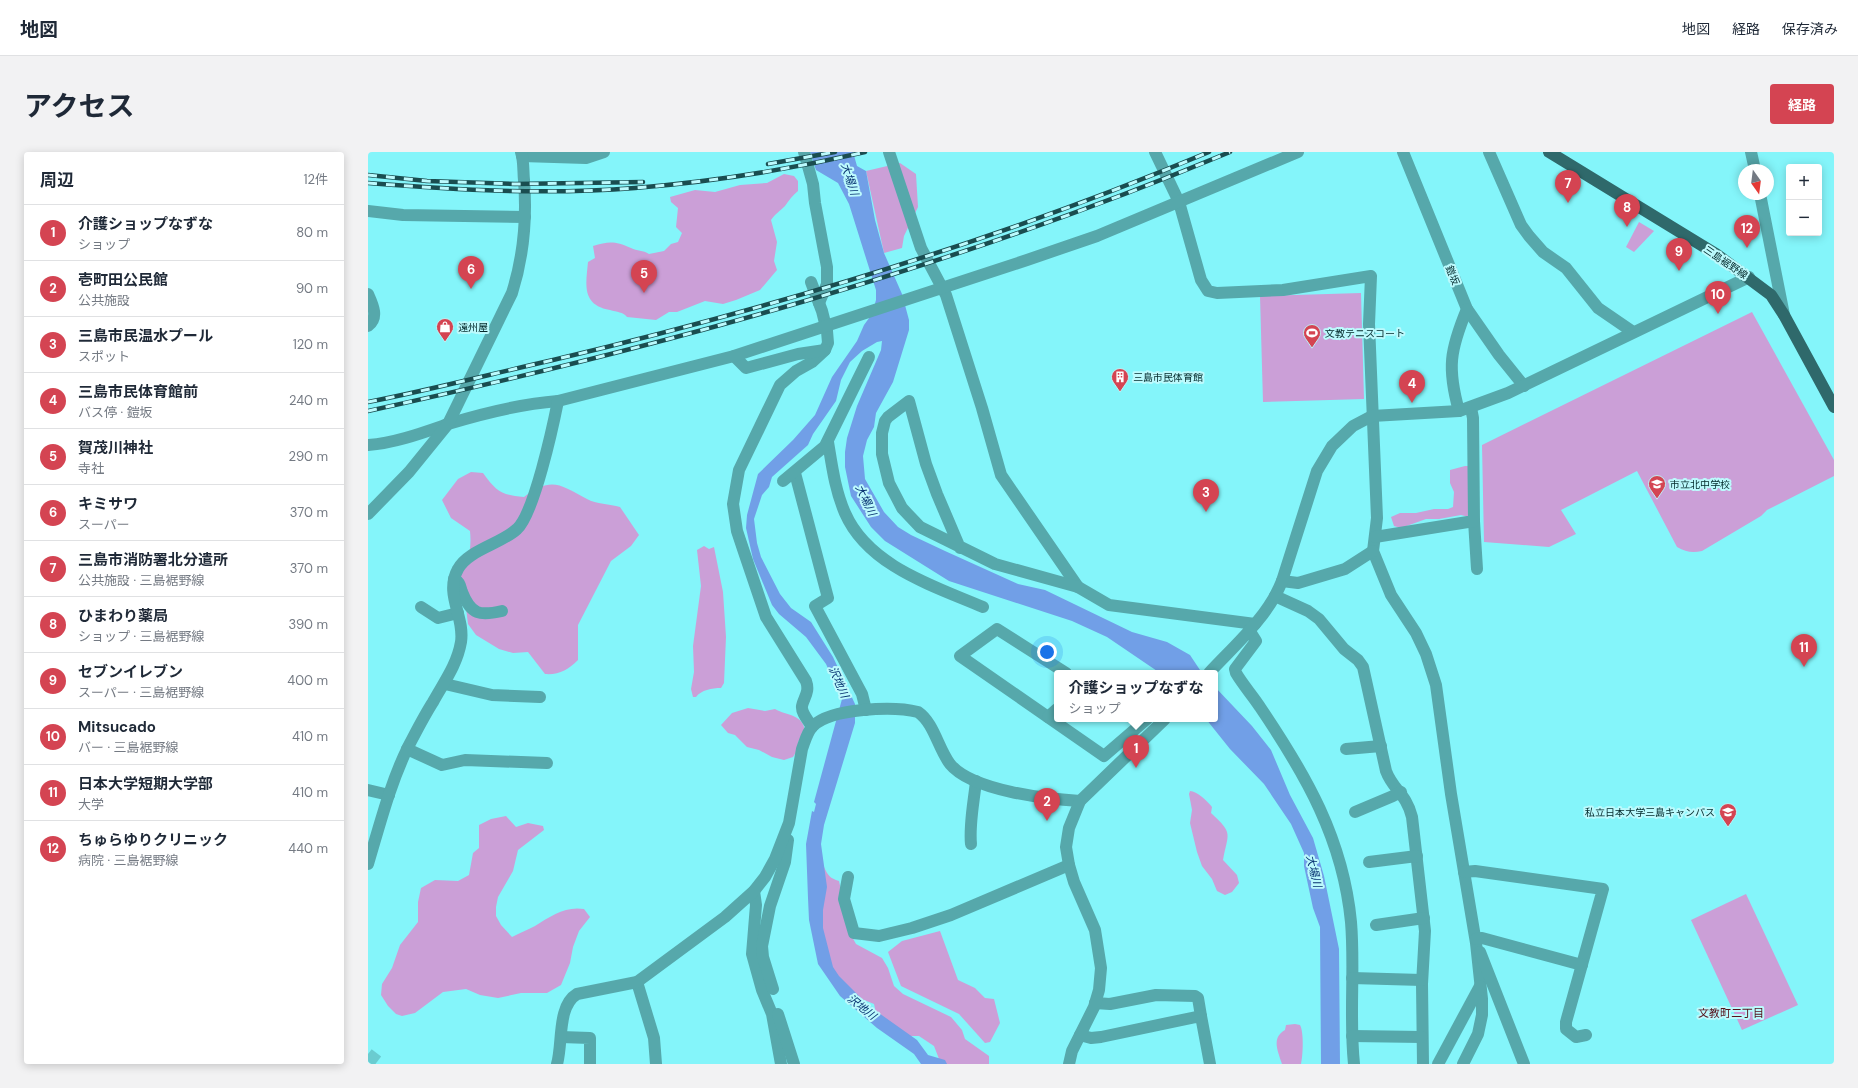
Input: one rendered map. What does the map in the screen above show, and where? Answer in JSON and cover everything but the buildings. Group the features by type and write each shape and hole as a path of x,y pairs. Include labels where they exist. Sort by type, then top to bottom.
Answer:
{"main road":[{"name":"三島裾野線","path":"1549,152 1716,254 1749,277 1771,295 1784,315 1834,407"}],"street":[{"path":"368,514 409,472 448,424 512,292 522,257 525,217 522,154 586,158 604,152"},
{"path":"804,152 813,184 827,267 827,284 819,303"},
{"path":"889,152 921,248 940,288 978,394 1001,475 1078,587"},
{"path":"1155,152 1179,202 1201,280 1208,291 1217,293 1284,290 1371,276 1369,324 1377,518 1373,551 1391,595 1416,633 1426,654 1436,685 1451,794 1476,941 1482,1014 1480,1027 1463,1064"},
{"path":"368,445 422,434 448,424 531,403 558,401 734,356 1097,236 1298,152"},
{"name":"鎧坂","path":"1403,152 1467,309 1499,355 1524,386"},
{"path":"1489,152 1521,225 1529,236 1543,252 1566,268 1574,280 1598,308 1633,332"},
{"path":"1751,152 1754,164"},
{"path":"1761,200 1784,315"},
{"path":"368,211 403,215 525,217"},
{"path":"1212,670 1252,627 1275,596 1282,581 1320,464 1332,446 1353,426 1372,416 1465,410 1524,386 1749,277"},
{"path":"812,282 827,331 828,344 825,350 812,362 786,378 780,385 739,470 733,504 741,543 766,618 806,681 808,688 802,706 803,711 812,727"},
{"path":"368,294 375,316 372,323 368,326"},
{"path":"1467,309 1452,348 1451,374 1465,410 1473,418 1474,521 1477,569"},
{"path":"734,356 746,368 798,354 825,350"},
{"path":"783,481 795,473 828,442 869,356"},
{"path":"368,864 389,795 407,749 432,702 445,684 455,664 461,642 461,621 452,592 454,579 458,569 464,561 510,535 524,520 551,433 558,401"},
{"path":"960,548 926,464 909,401 885,421 882,433 882,454 890,483 902,508 920,527 960,548 995,564 1078,587 1109,605 1252,627"},
{"path":"828,442 832,468 839,496 854,529 865,543 876,553 916,578 983,607"},
{"path":"795,473 828,598 815,606 862,694 862,711"},
{"path":"1375,537 1474,521"},
{"path":"1282,581 1298,583 1345,569 1373,551"},
{"path":"454,579 459,583 466,601 473,610 483,615 502,612"},
{"path":"1275,596 1308,611 1319,619 1344,649 1358,660 1363,667 1389,780 1401,792 1409,804 1417,856 1425,931 1422,980 1423,1064"},
{"path":"421,607 438,618 458,613"},
{"path":"1252,627 1256,641 1236,668 1236,673 1260,707 1306,779 1327,821 1340,861 1345,886 1353,948 1352,1036 1354,1064"},
{"path":"1053,713 960,656 997,629 1061,670"},
{"path":"445,684 492,695 540,697"},
{"path":"773,989 763,958 762,946 770,906 785,862 802,749 812,727 835,714 862,711 897,710 918,712 926,720 950,764 976,781 1037,798 1080,801"},
{"path":"1064,722 1104,756 1144,722"},
{"path":"1069,1064 1072,1051 1095,1003 1099,990 1101,968 1095,930 1074,882 1069,865 1066,837 1080,801 1161,722"},
{"path":"1346,748 1381,746"},
{"path":"407,749 442,765 465,760 547,763"},
{"path":"971,844 969,828 973,818 976,781"},
{"path":"368,790 389,795"},
{"path":"1355,812 1401,792"},
{"path":"557,1064 562,1037 564,1009 570,998 576,994 637,982 725,918 754,891 765,877 775,859 790,823"},
{"path":"1369,862 1417,856"},
{"path":"848,877 844,899 854,933 879,936 897,933 951,915 1069,865"},
{"path":"1464,872 1482,872 1603,889 1566,1026 1567,1030 1576,1037 1586,1035"},
{"path":"754,891 756,905 752,954 762,990 768,1001 775,1028 781,1064"},
{"path":"1376,925 1424,918"},
{"path":"1476,941 1482,938 1582,965"},
{"path":"1476,941 1524,1064"},
{"path":"1352,978 1422,980"},
{"path":"637,982 654,1038 656,1064"},
{"path":"1438,1064 1480,986"},
{"path":"1095,1003 1110,1004 1156,995 1195,996 1198,998 1210,1064"},
{"path":"768,1001 773,1005 781,1020 794,1064"},
{"path":"1080,1035 1091,1038 1101,1037 1201,1016"},
{"path":"1352,1036 1422,1037"},
{"path":"562,1037 590,1038 590,1064"}],"shaded area":[{"path":"900,163 916,174 918,207 904,236 902,248 884,253 866,171"},
{"path":"784,174 794,176 798,181 798,191 771,220 777,242 774,261 777,270 760,290 723,304 705,301 677,312 669,312 656,320 627,317 622,313 601,307 594,303 590,298 586,286 588,262 595,258 593,246 612,242 649,254 664,251 671,244 678,242 682,233 676,227 678,208 671,202 670,197 695,190 715,192 740,185 767,183"},
{"path":"1639,222 1654,231 1634,252 1626,247"},
{"name":"文教テニスコート","path":"1361,293 1364,399 1263,402 1260,296"},
{"path":"1752,312 1834,460 1834,476 1767,510 1761,516 1702,551 1689,552 1677,547 1637,471 1561,510 1576,534 1549,547 1484,542 1482,445"},
{"path":"1468,466 1469,517 1461,515 1439,519 1426,519 1401,528 1394,526 1391,517 1400,513 1416,513 1453,507 1454,492 1450,483 1450,470"},
{"path":"471,472 483,473 496,488 505,494 524,497 542,486 556,485 570,490 591,501 620,507 639,535 631,546 611,561 578,625 578,660 571,667 563,671 555,674 545,674 528,652 513,653 499,649 476,635 468,624 466,608 458,580 468,556 470,531 451,518 442,500 458,479"},
{"path":"704,546 709,549 714,547 723,592 726,637 724,683 721,688 707,690 696,697 693,697 691,689 694,672 693,646 701,586 697,550"},
{"path":"748,708 765,711 775,709 794,716 801,721 804,725 805,731 798,742 798,749 793,757 784,760 747,747 735,735 728,733 721,725 732,713"},
{"path":"1190,791 1199,794 1205,799 1212,807 1211,813 1223,825 1228,834 1223,860 1237,875 1239,883 1232,892 1225,895 1217,891 1212,879 1202,866 1197,852 1190,823 1192,810 1189,794"},
{"path":"506,816 516,827 528,823 543,826 544,830 518,850 513,871 498,897 496,916 501,925 512,937 564,910 577,908 584,909 590,917 579,931 573,947 570,963 561,985 547,993 521,993 498,998 480,995 466,989 443,992 415,1013 402,1016 396,1014 388,1006 381,995 382,984 392,968 400,945 418,922 418,902 421,888 435,880 458,881 469,875 473,853 479,848 479,825 491,819"},
{"path":"820,866 824,867 831,878 839,881 851,935 856,944 882,958 888,968 894,986 903,994 951,1017 962,1030 965,1039 989,1056 989,1064 941,1064 934,1046 919,1036 908,1036 876,1013 874,1004 849,994 833,970 823,940"},
{"path":"1746,894 1798,1005 1742,1030 1691,920"},
{"path":"940,931 958,980 975,988 985,998 994,999 1000,1023 990,1042 985,1043 959,1014 901,986 888,952 902,941"},
{"path":"1286,1025 1300,1025 1303,1038 1301,1064 1282,1064 1277,1045 1278,1037 1285,1030"}],"water":[{"path":"810,152 853,152 857,166 866,171 875,220 884,253 902,294 909,320 909,330 893,382 876,413 874,427 867,440 863,456 865,479 884,512 898,527 911,535 945,551 1018,584 1045,590 1132,632 1167,642 1190,655 1200,670 1156,670 1107,637 1072,621 949,581 885,541 871,527 851,496 845,467 847,438 857,406 881,350 882,341 877,342 862,351 850,362 841,380 836,401 813,434 808,445 772,477 769,487 762,495 754,519 757,543 761,557 780,594 791,608 811,622 833,657 855,704 855,723 824,825 821,844 827,887 823,910 823,928 833,967 839,976 869,1006 917,1040 928,1055 945,1060 947,1064 921,1064 914,1054 877,1028 840,996 818,964 809,920 806,844 812,811 814,812 816,804 814,802 842,699 826,664 806,637 779,614 772,605 753,559 746,528 747,515 758,474 793,440 815,415 832,377 857,341 864,325 872,314 876,300 876,290 849,204 838,183 816,170"},
{"name":"大場川","path":"1218,690 1252,726 1271,750 1290,795 1313,838 1324,876 1339,949 1340,1064 1321,1064 1320,927 1313,908 1304,866 1304,853 1291,824 1264,784 1230,749 1208,722 1218,722"}],"tunnel":[{"path":"368,1054 381,1064"}],"railway":[{"path":"768,164 835,152"},
{"path":"368,183 502,191 568,191 635,188 721,178 780,169 865,152"},
{"path":"368,402 553,360 720,318 885,270 1048,215 1209,152"},
{"path":"368,411 588,360 697,332 805,301 913,268 1019,232 1125,194 1230,152"},
{"path":"368,175 427,181 515,184 643,182"}],"place":[{"name":"三島市消防署北分遣所","path":"1568,203"},
{"name":"ひまわり薬局","path":"1627,227"},
{"name":"ちゅらゆりクリニック","path":"1747,248"},
{"name":"セブンイレブン","path":"1679,271"},
{"name":"キミサワ","path":"471,289"},
{"name":"賀茂川神社","path":"644,293"},
{"name":"Mitsucado","path":"1718,314"},
{"name":"遠州屋","path":"445,342"},
{"name":"文教テニスコート","path":"1312,348"},
{"name":"三島市民体育館","path":"1120,392"},
{"name":"三島市民体育館前","path":"1412,403"},
{"name":"市立北中学校","path":"1657,499"},
{"name":"三島市民温水プール","path":"1206,512"},
{"name":"日本大学短期大学部","path":"1804,667"},
{"name":"介護ショップなずな","path":"1136,768"},
{"name":"壱町田公民館","path":"1047,821"},
{"name":"私立日本大学三島キャンパス","path":"1728,827"}],"district":[{"name":"文教町二丁目","path":"1731,1013"}],"water label":[{"name":"沢地川","path":"839,682"},
{"name":"沢地川","path":"862,1007"}]}
